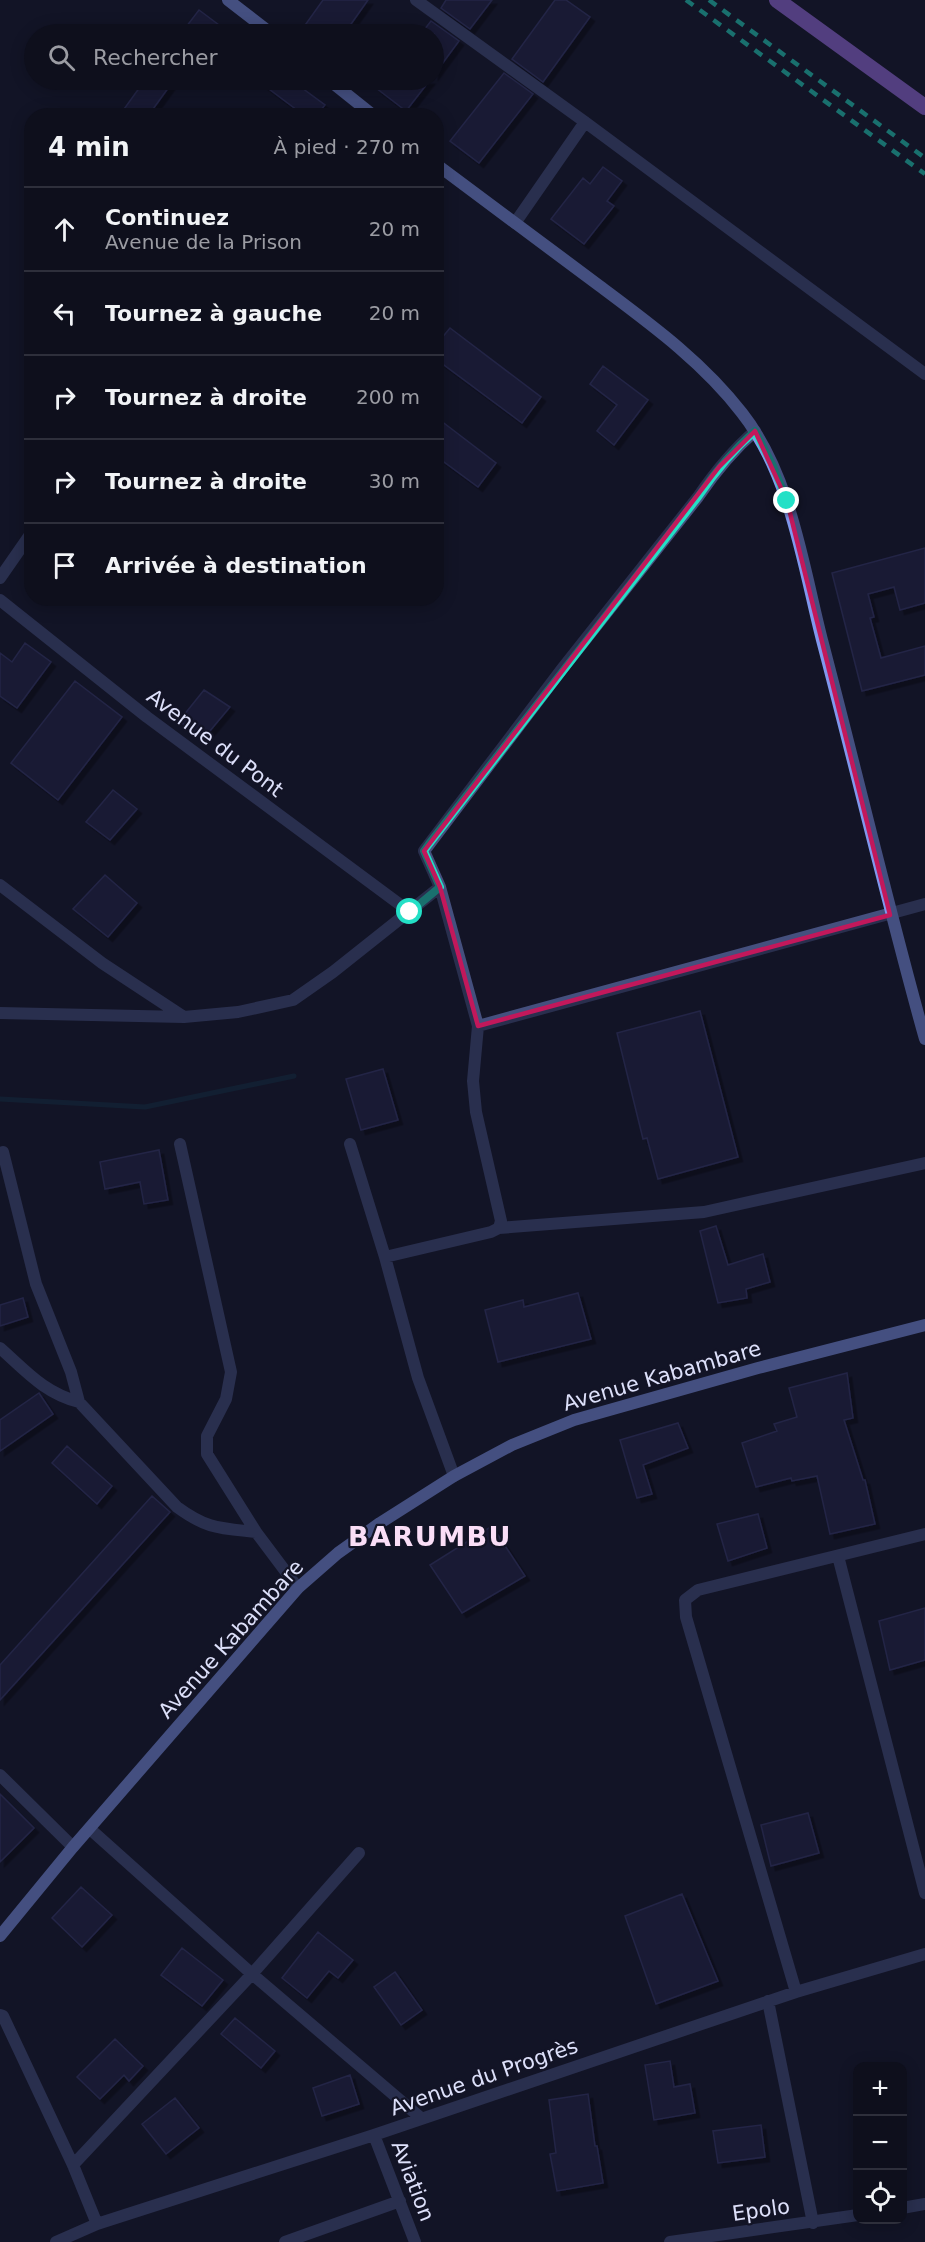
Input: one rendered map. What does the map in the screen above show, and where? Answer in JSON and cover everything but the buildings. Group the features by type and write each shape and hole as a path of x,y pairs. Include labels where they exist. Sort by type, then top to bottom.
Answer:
{"main road":[{"path":"228,0 259,24"},
{"path":"777,0 925,108"},
{"path":"342,90 364,108"},
{"path":"444,170 676,344 721,386 755,431 773,466 787,501 842,711 890,915 925,1039"},
{"name":"Avenue Kabambare","path":"0,1936 298,1588 338,1553 380,1523 454,1476 512,1445 574,1420 925,1324"}],"street":[{"path":"416,0 925,374"},
{"path":"515,223 585,122"},
{"path":"499,1228 501,1221 476,1112 473,1081 478,1026 440,887 424,851 719,467 736,447 755,431"},
{"path":"0,578 24,544"},
{"name":"Avenue du Pont","path":"0,600 147,717 410,912"},
{"path":"0,885 102,963 184,1017"},
{"path":"0,1013 184,1017 238,1012 293,1000 333,972 440,887"},
{"path":"478,1026 925,904"},
{"path":"180,1144 231,1372 226,1400 207,1436 207,1454 256,1532 298,1588"},
{"path":"350,1144 385,1257 418,1378 454,1476"},
{"path":"3,1152 36,1284 71,1372 79,1402 177,1507 196,1521 215,1528 256,1532"},
{"path":"385,1257 492,1232 499,1228 704,1212 925,1162"},
{"path":"0,1348 44,1388 61,1397 79,1402"},
{"path":"796,1992 684,1606 685,1600 698,1590 925,1534"},
{"path":"838,1556 925,1893"},
{"path":"0,1775 74,1847"},
{"path":"90,1829 252,1974 421,2118"},
{"path":"73,2165 252,1974 359,1853"},
{"name":"Avenue du Progrès","path":"56,2242 97,2224 374,2135 768,2001 925,1954"},
{"path":"768,2001 813,2223"},
{"path":"0,2015 3,2016 73,2165 97,2224"},
{"name":"Aviation","path":"374,2135 415,2242"},
{"path":"285,2242 400,2201"},
{"path":"907,2207 925,2204"},
{"name":"Epolo","path":"670,2242 853,2216"}],"highlighted area":[{"path":"755,431 787,501 890,915 478,1026 440,887 424,851 719,467"}],"waterway":[{"path":"0,1099 145,1107 294,1076"}],"railway":[{"path":"686,0 925,174"},
{"path":"709,0 925,158"}],"district":[{"name":"BARUMBU","path":"430,1537"}],"route":[{"path":"410,912 440,887 430,869 424,851 429,844 719,467 736,447 755,431 773,466 787,501"}]}
